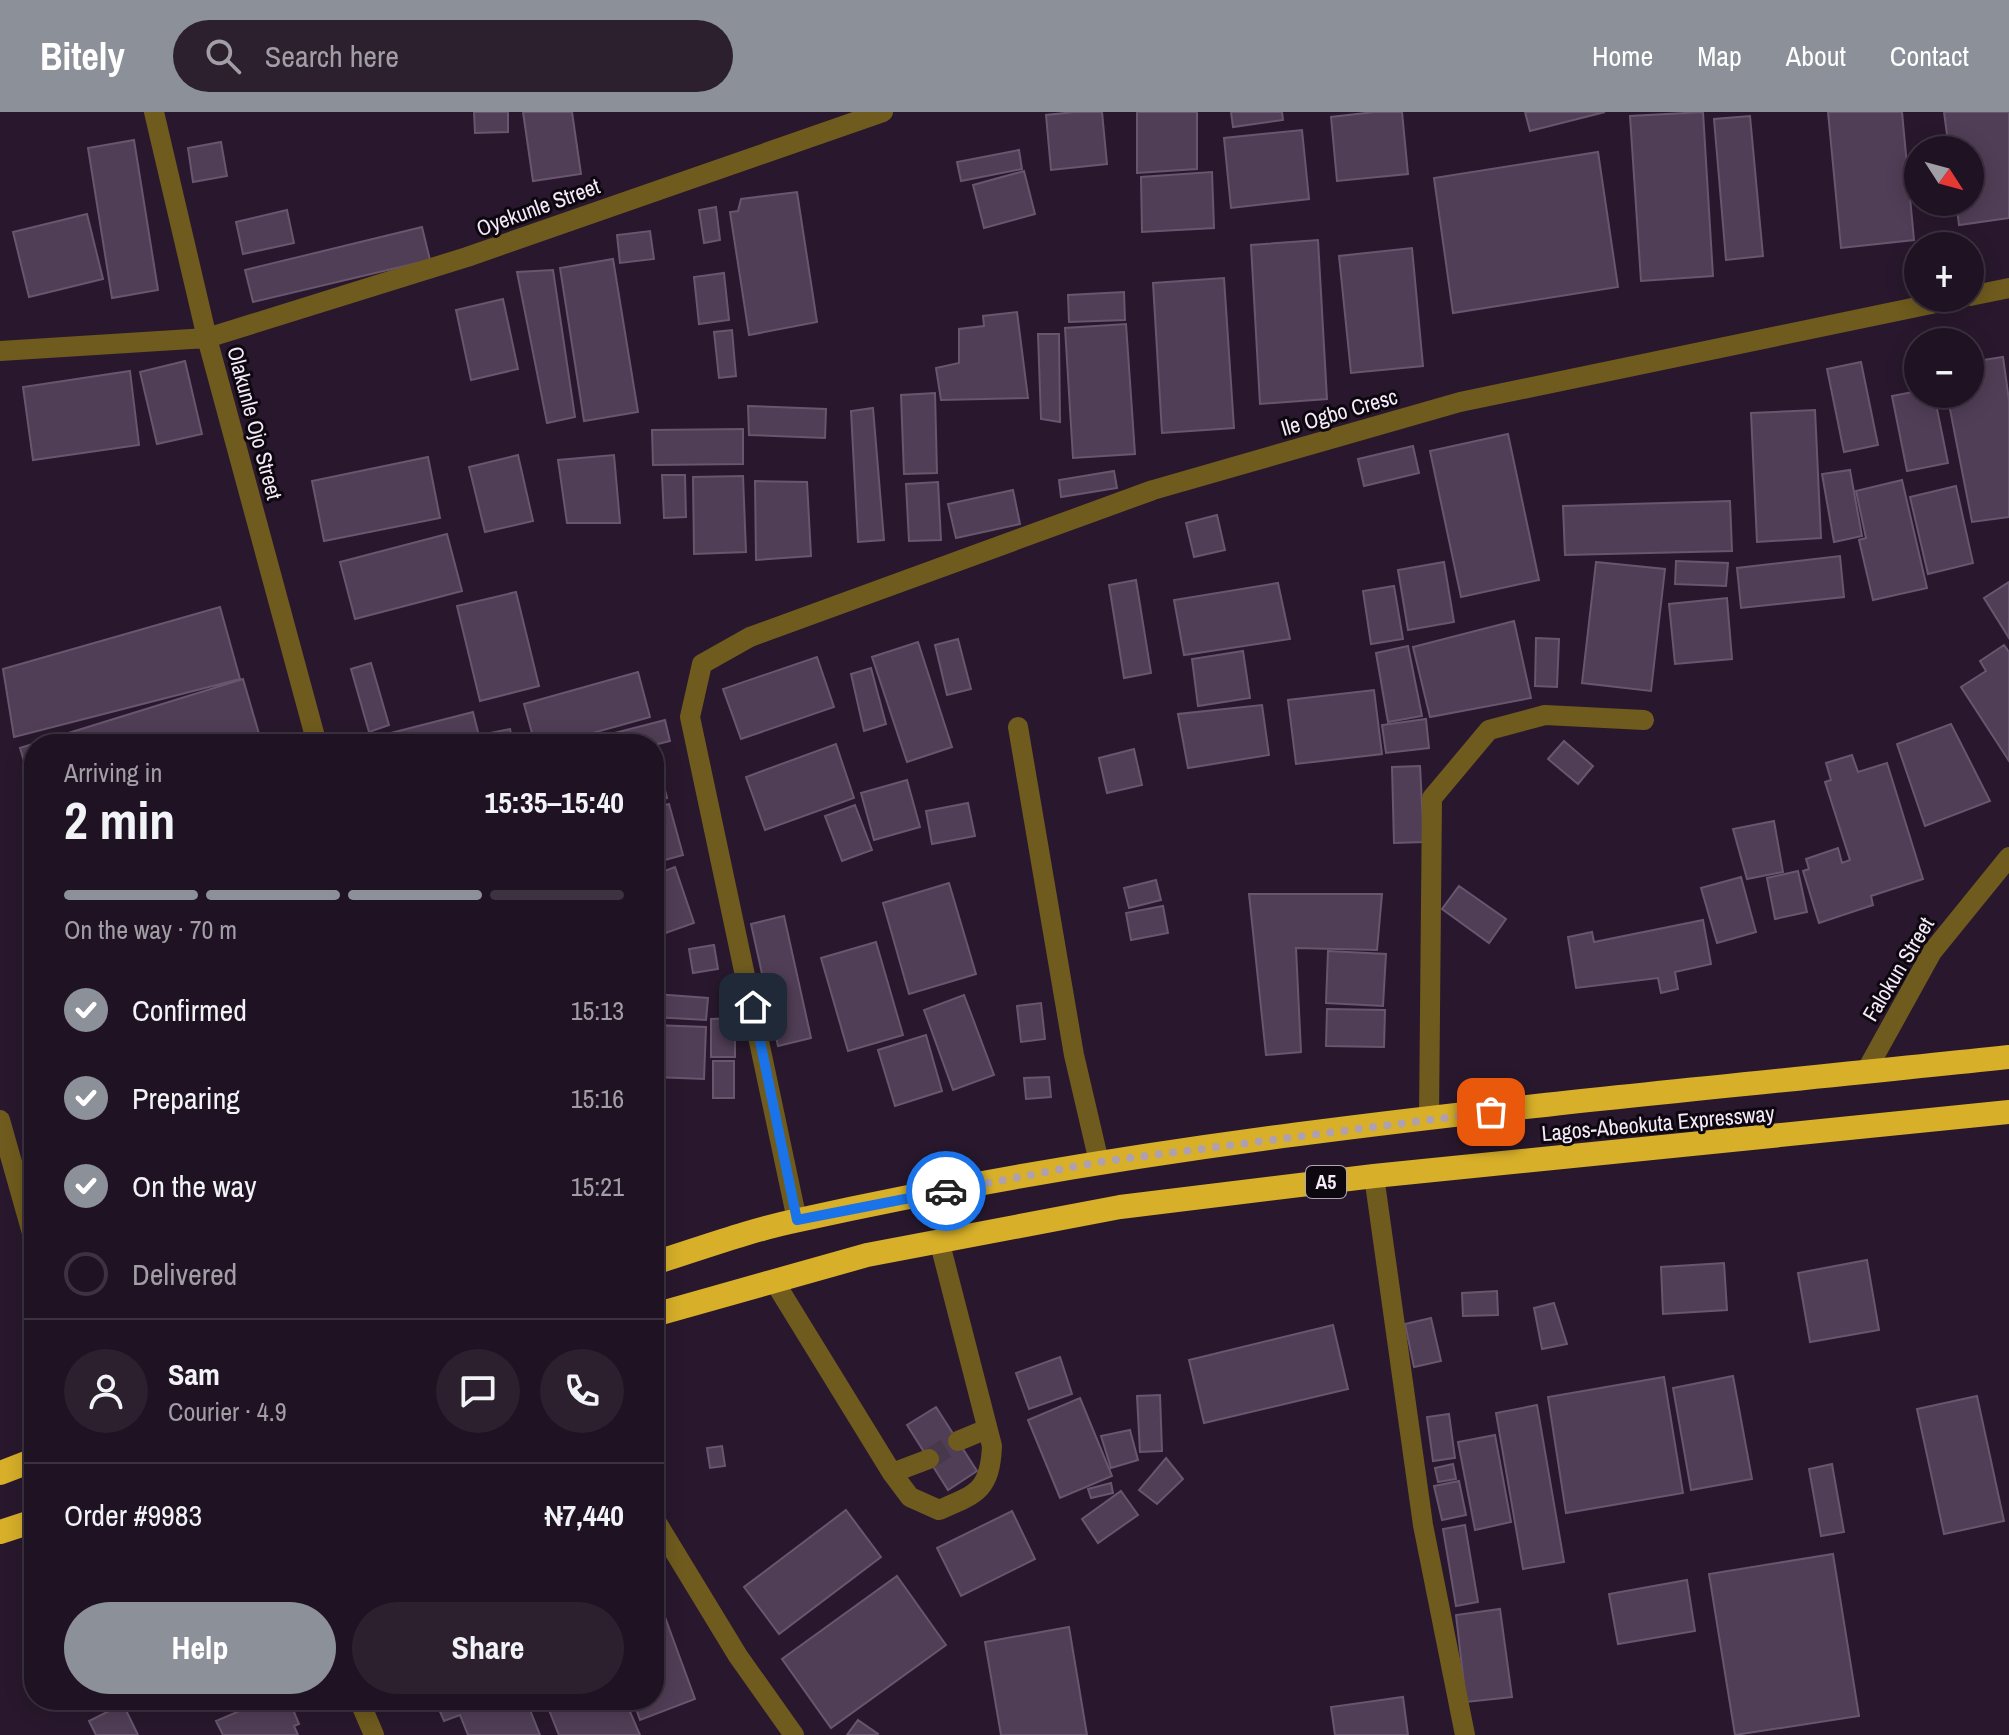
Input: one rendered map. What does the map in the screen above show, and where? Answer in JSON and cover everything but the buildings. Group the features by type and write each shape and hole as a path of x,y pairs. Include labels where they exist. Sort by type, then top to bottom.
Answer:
{"highway":[{"name":"Lagos-Abeokuta Expressway","path":"664,1260 797,1220 1099,1162 1429,1118 2009,1057"},
{"name":"Lagos-Abeokuta Expressway","path":"664,1312 867,1255 1120,1207 1374,1176 2009,1112"},
{"path":"0,1473 24,1464"},
{"path":"0,1532 24,1524"}],"street":[{"name":"Olakunle Ojo Street","path":"154,112 207,338 314,734"},
{"name":"Oyekunle Street","path":"0,351 207,338 467,257 883,112"},
{"path":"1984,293 2009,288"},
{"name":"Ile Ogbo Cresc","path":"797,1220 690,717 702,664 750,637 1153,490 1460,402 1904,310"},
{"path":"1429,1118 1432,798 1489,730 1545,715 1644,720"},
{"path":"1018,727 1074,1055 1099,1162"},
{"name":"Falokun Street","path":"1865,1073 1932,952 2009,857"},
{"path":"0,1120 24,1205"},
{"path":"1374,1176 1423,1525 1465,1735"},
{"path":"774,1281 892,1473 910,1497 939,1510 973,1495 991,1472 992,1446 939,1240"},
{"path":"958,1441 987,1429"},
{"path":"892,1473 929,1459"},
{"path":"664,1534 738,1656 794,1735"},
{"path":"363,1710 374,1735"}],"tunnel":[{"path":"929,1459 958,1441"}],"way so far":[{"path":"946,1191 1099,1162 1491,1112"}],"route":[{"path":"753,1007 797,1220 946,1191"}]}
